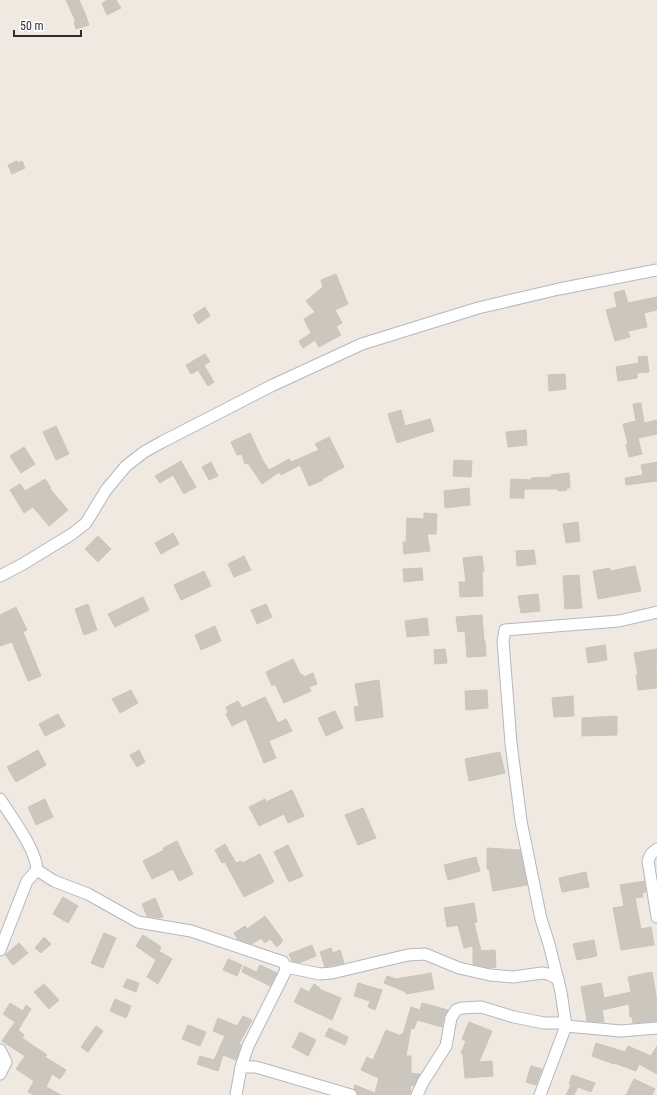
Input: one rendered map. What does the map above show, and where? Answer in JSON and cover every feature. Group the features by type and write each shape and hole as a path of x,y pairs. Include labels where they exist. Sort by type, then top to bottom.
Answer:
{"street":[{"path":"0,576 66,538 86,523 106,490 126,466 144,452 271,386 362,344 478,308 559,288 657,270"},
{"path":"540,1095 566,1025 558,979 541,919 521,821 511,743 503,641 505,630 619,621 657,612"},
{"path":"0,799 26,840 37,864 37,870 27,881 0,950"},
{"path":"657,849 651,854 648,861 657,917"},
{"path":"37,870 54,881 88,894 138,922 191,931 248,952 277,959 283,962 286,968"},
{"path":"286,968 320,974 332,973 408,954 425,954 459,968 490,975 513,977 542,973 558,979"},
{"path":"236,1095 241,1067 248,1046 286,968"},
{"path":"417,1095 423,1082 446,1046 451,1018 456,1010 462,1008 482,1007 514,1017 544,1023 621,1031 657,1028"},
{"path":"0,1050 6,1062 0,1074"},
{"path":"241,1067 256,1067 351,1095"}],"building":[{"path":"66,0 79,0 89,25 76,29 74,22 76,22"},
{"path":"108,0 116,0 121,8 107,15 102,3"},
{"path":"17,161 18,163 22,161 25,168 12,174 8,165"},
{"path":"336,274 348,304 335,310 342,323 336,326 341,335 319,347 315,340 303,348 299,341 311,333 304,319 315,312 306,301 323,287 321,280"},
{"path":"624,290 628,303 657,297 657,310 644,313 647,327 628,331 630,337 615,341 606,310 617,307 614,293"},
{"path":"205,307 210,316 198,324 193,315"},
{"path":"205,354 210,362 204,365 214,382 208,386 198,370 191,374 186,365"},
{"path":"647,356 649,372 637,373 637,378 618,381 616,367 639,363 638,357"},
{"path":"565,374 566,389 549,391 548,375"},
{"path":"641,403 644,423 657,420 657,434 638,438 642,454 629,457 626,445 628,444 623,424 636,421 633,404"},
{"path":"401,410 405,426 430,419 434,431 397,443 388,414"},
{"path":"56,426 69,454 56,460 43,432"},
{"path":"526,430 527,445 508,447 506,432"},
{"path":"250,433 263,461 269,470 289,459 291,462 319,450 315,444 329,437 344,467 322,479 323,480 309,486 300,465 281,475 279,472 262,484 248,463 245,464 242,454 237,455 231,442"},
{"path":"24,447 35,464 21,473 10,456"},
{"path":"454,460 472,461 471,477 453,476"},
{"path":"181,461 196,487 184,494 173,475 160,483 155,476"},
{"path":"211,462 218,476 209,480 202,467"},
{"path":"657,462 657,481 626,485 625,478 643,475 641,465"},
{"path":"569,473 570,488 566,488 567,490 558,491 558,489 524,489 524,498 510,498 511,479 531,480 531,478 552,477 551,475"},
{"path":"45,479 51,488 50,489 68,510 49,526 33,507 24,513 10,490 20,484 25,491"},
{"path":"469,488 470,505 445,508 444,491"},
{"path":"424,513 437,514 436,534 427,534 430,551 404,554 403,542 406,542 407,518 424,519"},
{"path":"578,522 580,541 566,543 563,524"},
{"path":"173,533 179,544 161,554 155,543"},
{"path":"98,536 111,549 98,562 85,549"},
{"path":"534,550 536,564 517,566 516,551"},
{"path":"244,556 251,570 234,577 228,564"},
{"path":"482,556 484,571 482,571 483,596 460,597 459,582 466,582 463,558"},
{"path":"635,566 641,591 598,599 593,571 610,568 610,571"},
{"path":"422,568 423,580 404,582 403,569"},
{"path":"204,571 211,586 181,600 174,585"},
{"path":"579,575 582,608 565,609 563,576"},
{"path":"538,594 540,611 521,613 518,596"},
{"path":"143,597 149,610 115,627 108,614"},
{"path":"88,604 97,630 84,635 75,609"},
{"path":"266,604 272,617 257,624 251,610"},
{"path":"16,607 27,630 23,632 41,676 28,681 12,642 0,646 0,615"},
{"path":"482,615 486,656 467,657 465,631 458,632 456,617"},
{"path":"427,618 429,635 407,637 405,621"},
{"path":"215,626 221,641 201,650 195,635"},
{"path":"605,645 607,660 588,663 586,648"},
{"path":"445,649 447,663 435,664 434,650"},
{"path":"657,649 657,688 638,690 636,675 638,675 634,653"},
{"path":"293,659 301,675 302,674 304,677 313,673 317,684 309,687 311,691 284,703 275,684 272,686 266,672"},
{"path":"379,680 383,717 356,721 354,707 359,706 355,684"},
{"path":"131,690 138,703 120,713 112,699"},
{"path":"487,690 488,708 466,710 465,691"},
{"path":"573,696 574,716 554,717 552,698"},
{"path":"265,697 278,723 286,719 292,731 269,741 276,758 264,763 246,719 232,726 226,714 228,712 226,707 238,701 242,708"},
{"path":"335,711 343,728 326,736 318,718"},
{"path":"58,714 65,726 45,736 39,724"},
{"path":"617,716 617,735 582,736 582,718"},
{"path":"38,750 46,765 16,782 7,767"},
{"path":"139,750 145,762 137,767 130,755"},
{"path":"500,752 505,773 469,781 465,759"},
{"path":"292,790 304,816 288,823 284,814 259,826 249,807 265,799 266,802"},
{"path":"45,799 53,817 36,825 28,807"},
{"path":"363,808 376,838 358,845 345,815"},
{"path":"177,841 193,874 179,881 173,869 152,879 143,861"},
{"path":"225,844 236,863 241,861 242,863 260,854 274,882 244,897 225,862 222,863 215,850"},
{"path":"288,845 303,876 289,882 274,852"},
{"path":"487,848 520,850 527,885 493,891 489,869 487,869"},
{"path":"476,857 480,871 448,880 444,865"},
{"path":"586,872 589,887 562,892 559,878"},
{"path":"644,881 646,892 642,893 643,897 635,898 641,929 651,927 654,945 621,950 613,908 624,906 620,885"},
{"path":"63,897 78,906 68,923 53,914"},
{"path":"155,898 163,917 159,918 147,916 142,904"},
{"path":"474,903 477,922 474,923 481,951 495,950 496,967 489,968 473,964 473,946 464,948 458,925 447,927 444,908"},
{"path":"265,916 282,939 282,942 277,947 270,939 265,943 261,938 252,944 238,940 234,933 245,926 247,929"},
{"path":"104,933 116,938 103,968 91,963"},
{"path":"143,935 160,946 161,948 159,951 172,959 158,984 147,977 156,960 136,946"},
{"path":"44,937 51,944 41,953 35,948"},
{"path":"594,940 597,956 577,960 573,944"},
{"path":"19,943 28,953 13,965 5,955"},
{"path":"312,945 316,956 299,963 292,961 289,954"},
{"path":"331,948 333,953 340,950 344,963 325,967 320,952"},
{"path":"228,959 242,965 237,976 223,970"},
{"path":"260,965 277,973 270,986 242,972 244,966 258,973 257,971"},
{"path":"652,972 657,1001 657,1021 633,1023 632,1017 630,1017 629,1004 602,1010 604,1022 587,1021 581,987 601,983 604,998 631,992 628,977"},
{"path":"431,973 434,989 406,994 406,992 384,983 387,976 396,979"},
{"path":"127,979 139,983 136,992 123,987"},
{"path":"358,983 382,990 375,1010 368,1007 370,1001 354,996"},
{"path":"44,984 59,1000 49,1009 34,992"},
{"path":"314,984 320,988 319,989 341,998 332,1020 294,1002 301,988 309,992"},
{"path":"115,999 131,1006 126,1018 110,1011"},
{"path":"10,1003 23,1011 26,1005 31,1009 18,1030 24,1035 22,1038 47,1055 45,1057 66,1070 60,1079 52,1074 46,1087 61,1095 34,1095 28,1092 34,1081 16,1069 25,1056 2,1041 15,1022 3,1014"},
{"path":"422,1003 448,1010 444,1016 442,1027 417,1020 414,1029 411,1028 406,1056 411,1056 411,1073 420,1074 414,1086 411,1085 410,1095 358,1095 354,1089 355,1085 375,1093 379,1078 361,1070 367,1057 373,1060 386,1030 401,1036 401,1034 403,1034 411,1007 420,1010"},
{"path":"243,1016 252,1020 239,1044 241,1045 236,1060 223,1055 218,1071 197,1064 200,1056 214,1060 225,1036 213,1031 218,1018 237,1026"},
{"path":"469,1022 492,1031 479,1062 492,1061 493,1076 465,1078 463,1054 461,1053 466,1041 462,1039"},
{"path":"188,1025 206,1032 200,1046 182,1039"},
{"path":"96,1026 103,1031 88,1052 81,1047"},
{"path":"329,1028 348,1037 345,1045 325,1036"},
{"path":"300,1032 316,1040 308,1056 292,1047"},
{"path":"596,1043 625,1052 628,1046 651,1056 657,1046 657,1074 639,1064 636,1071 592,1056"},
{"path":"531,1066 542,1069 536,1085 526,1082"},
{"path":"572,1075 595,1083 591,1092 578,1087 574,1095 566,1095 571,1085 569,1084"},
{"path":"634,1079 655,1089 652,1095 626,1095"}]}
